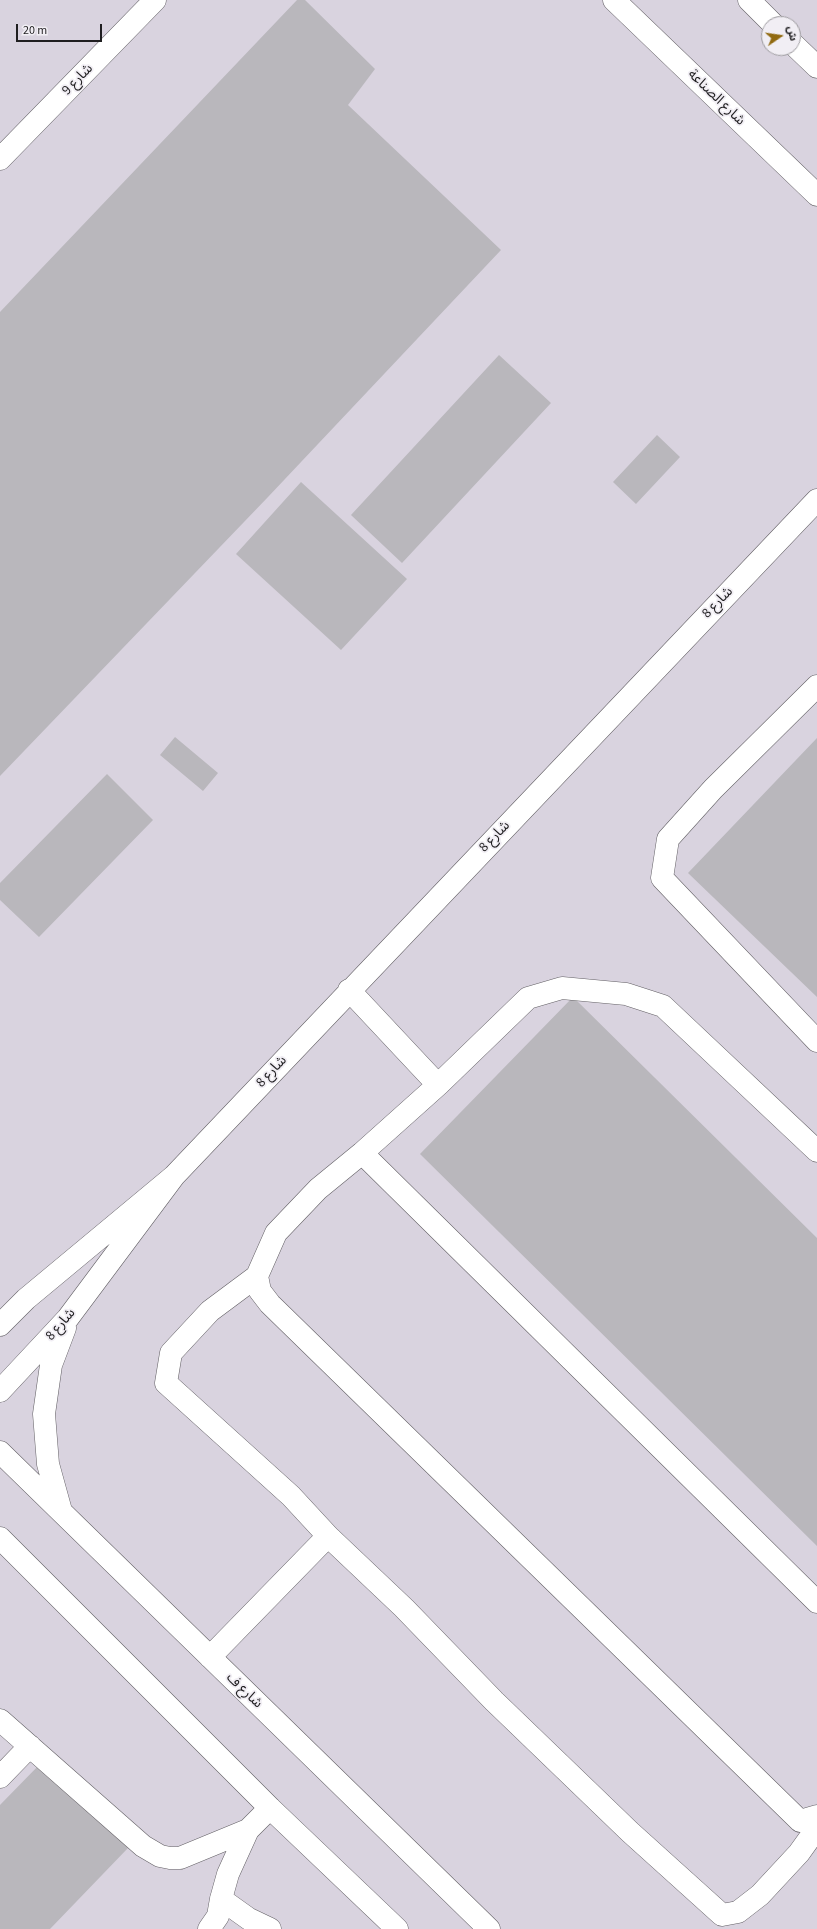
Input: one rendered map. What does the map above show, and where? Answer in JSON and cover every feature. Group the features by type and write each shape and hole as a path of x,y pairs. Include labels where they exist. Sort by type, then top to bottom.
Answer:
{"street":[{"name":"شارع 9","path":"0,159 155,0"},
{"name":"شارع الصناعة","path":"614,0 817,195"},
{"path":"749,0 765,16"},
{"path":"801,52 817,67"},
{"name":"شارع 8","path":"0,1391 68,1318 174,1176 349,990 817,500"},
{"path":"817,686 713,789 668,839 662,878 817,1041"},
{"path":"817,1151 663,1006 626,994 562,988 528,998 438,1085 362,1153 318,1189 276,1233 257,1276 210,1311 171,1353 166,1383 291,1496 328,1536 404,1608 494,1701 630,1832 722,1916 738,1912 760,1894 799,1853 817,1828"},
{"path":"349,990 438,1085"},
{"path":"362,1153 817,1602"},
{"name":"شارع 8","path":"0,1325 26,1299 174,1176"},
{"path":"257,1276 260,1291 270,1304 800,1821 817,1816"},
{"path":"0,1309 26,1299"},
{"path":"61,1512 48,1464 44,1414 51,1365 68,1318"},
{"name":"شارع ف","path":"0,1452 489,1929"},
{"path":"210,1657 328,1536"},
{"path":"0,1538 270,1808 398,1929"},
{"path":"0,1552 25,1562"},
{"path":"0,1720 143,1846 160,1856 180,1858 248,1830"},
{"path":"0,1777 30,1746"},
{"path":"209,1929 218,1916 228,1874 248,1830 270,1808"},
{"path":"221,1899 250,1919 270,1929"}],"shaded area":[{"path":"0,0 817,0 817,1929 0,1929"}],"building":[{"path":"297,0 305,0 375,69 348,105 501,250 268,497 0,776 0,312"},
{"path":"499,355 551,403 402,563 351,515"},
{"path":"657,435 680,457 636,504 613,482"},
{"path":"301,482 407,579 341,650 236,554"},
{"path":"175,737 218,773 203,791 160,755"},
{"path":"817,738 817,997 688,873"},
{"path":"107,774 153,820 39,937 0,900 0,883"},
{"path":"573,997 817,1238 817,1546 420,1154"},
{"path":"41,1763 128,1848 50,1929 0,1929 0,1805"}]}
